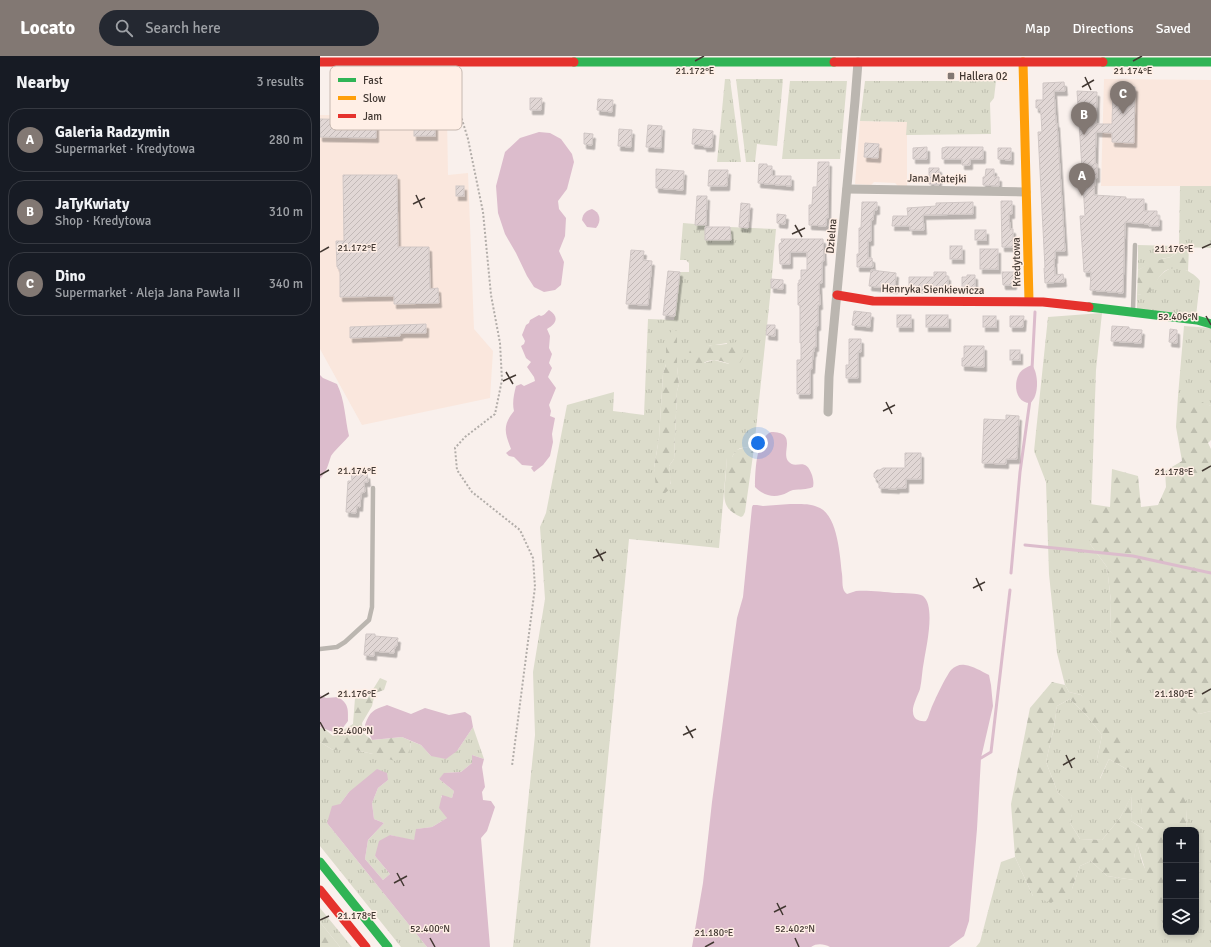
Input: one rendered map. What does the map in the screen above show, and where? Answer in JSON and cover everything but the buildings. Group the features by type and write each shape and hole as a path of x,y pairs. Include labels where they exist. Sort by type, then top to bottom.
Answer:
{"street":[{"path":"320,62 488,59 833,59 858,62 1211,62"},
{"name":"Dzielna","path":"828,412 829,377 858,62"},
{"name":"Kredytowa","path":"1023,62 1028,302 1043,302 1197,320 1211,324"},
{"name":"Jana Matejki","path":"847,189 1026,192"},
{"name":"Henryka Sienkiewicza","path":"837,295 873,301 1028,302"},
{"path":"320,862 388,947"},
{"path":"320,890 366,947"}],"lane":[{"path":"1133,313 1135,245"},
{"path":"320,650 337,646 345,642 369,620 372,607 373,488"}],"path":[{"path":"462,120 468,139 483,212 491,295 500,343 502,380 495,414 465,437 455,448 457,470 472,492 520,530 533,558 534,587 512,766"}],"shaded area":[{"path":"1104,79 1211,80 1211,186 1101,186"},
{"path":"320,115 330,115 330,130 447,130 448,175 468,173 474,329 493,351 490,398 362,425 320,349"},
{"path":"860,121 907,122 907,186 898,186 895,183 874,182 871,185 855,184"},
{"path":"539,132 550,133 561,139 572,154 574,162 567,189 558,201 559,209 566,218 565,236 559,251 564,262 561,285 555,290 544,292 534,287 505,234 498,213 496,186 505,152 520,138"},
{"path":"592,209 597,212 599,217 599,222 596,228 587,227 582,220 585,213"},
{"path":"549,310 555,315 556,318 553,325 547,329 550,336 549,348 552,354 549,363 552,368 548,377 556,388 549,405 551,411 550,416 555,418 552,434 553,442 550,456 543,465 534,472 531,468 533,466 522,465 514,457 509,456 506,453 511,449 506,434 506,425 514,411 513,402 516,386 521,384 524,386 535,381 527,367 531,362 526,358 521,346 525,341 522,335 530,320 539,315 542,316"},
{"path":"1032,365 1036,374 1037,385 1035,396 1030,403 1025,402 1019,397 1016,383 1020,372"},
{"path":"320,375 323,378 337,384 340,390 349,436 332,454 326,471 320,479"},
{"path":"771,432 784,435 787,443 786,457 788,461 794,465 803,464 809,469 812,475 813,487 793,490 783,495 770,496 761,492 755,487 756,465 759,448 762,441"},
{"path":"790,504 817,506 826,513 831,520 839,548 843,588 847,594 856,591 870,591 914,594 923,596 927,601 930,618 920,689 913,710 913,715 916,719 926,721 943,683 954,667 961,665 968,666 989,675 993,706 981,758 977,829 969,921 964,936 949,947 830,947 820,944 811,947 692,947 703,883 712,802 737,618 743,597 752,507 753,505 763,506"},
{"path":"320,695 326,698 338,697 346,705 348,710 348,721 342,729 333,732 320,727"},
{"path":"387,705 411,714 425,708 449,715 465,712 471,716 473,727 457,751 446,759 431,756 421,745 402,737 372,740 365,725 367,720 370,714 378,708"},
{"path":"472,755 484,759 482,767 485,787 482,792 483,800 491,801 495,807 487,831 481,838 490,947 427,947 327,823 332,806 340,804 349,792 377,769 387,773 388,780 378,788 372,803 374,819 384,823 368,840 365,859 383,880 390,874 375,856 379,841 390,835 414,840 416,829 432,827 447,818 439,808 442,795 452,798 454,791 439,779 444,773 461,772 472,763"}],"green space":[{"path":"725,79 730,79 741,162 717,162"},
{"path":"736,79 783,79 777,146 757,144 755,162 746,162"},
{"path":"790,81 847,81 840,159 782,159"},
{"path":"865,81 996,81 994,98 990,103 991,134 906,135 907,122 860,121"},
{"path":"1180,186 1211,186 1211,248 1179,247"},
{"path":"683,223 706,225 705,227 730,240 730,227 776,229 754,448 741,448 734,453 732,457 727,458 719,548 629,539 590,947 513,947 535,735 533,672 545,599 540,527 546,513 567,405 614,392 613,411 644,415 648,319 674,320 680,272 689,272 689,263 686,260 680,260","holes":["677,336 677,367 679,384 677,391 674,459 669,466 671,484 656,477 654,468 659,438 663,374 666,364 666,340","727,343 729,364 714,360 704,363 706,345"]},
{"path":"1138,245 1176,246 1176,253 1171,257 1161,259 1138,270"},
{"path":"1176,246 1189,247 1188,271 1176,268 1166,270 1160,276 1150,292 1137,295 1138,270 1154,261 1171,257 1176,253"},
{"path":"1179,267 1194,275 1200,281 1196,316 1137,310 1137,295 1149,290 1165,271 1171,268"},
{"path":"1102,313 1096,370 1090,544 1107,567 1111,602 1110,631 1199,714 1211,711 1211,947 976,947 980,942 1001,862 1015,857 1033,896 1072,889 1080,866 1091,861 1107,876 1134,880 1134,858 1137,842 1142,862 1163,908 1163,935 1199,935 1199,827 1186,827 1187,809 1141,807 1144,829 1131,821 1132,795 1120,818 1102,840 1080,839 1070,823 1073,805 1058,793 1046,762 1057,706 1070,699 1087,716 1102,735 1097,759 1100,779 1109,759 1128,770 1081,695 1069,692 1065,685 1057,653 1049,574 1046,482 1034,451 1048,317"},
{"path":"1184,326 1211,328 1211,406 1178,396"},
{"path":"673,328 676,331 677,336 677,367 679,384 677,391 674,459 669,466 671,479 670,489 657,498 654,468 659,438 663,374 666,364 666,340"},
{"path":"738,342 742,348 743,356 740,363 736,366 716,360 710,360 697,364 689,360 689,354 693,347"},
{"path":"1178,396 1193,398 1211,406 1211,440 1208,443 1211,449 1211,711 1199,714 1158,688 1110,631 1111,602 1107,567 1090,544 1090,504 1110,507 1112,469 1138,476 1141,507 1158,505 1166,487 1165,471 1182,461 1176,427"},
{"path":"743,448 754,448 745,512 741,517 728,508 724,489 727,457 732,457 736,450"},
{"path":"380,678 387,681 384,690 375,693 372,706 362,723 363,733 372,740 402,737 411,741 410,749 406,756 395,761 355,750 333,750 320,742 320,728 322,727 333,736 353,724 355,698 367,699"},
{"path":"1052,682 1065,685 1069,692 1081,695 1122,742 1135,762 1128,770 1109,759 1099,780 1097,759 1102,735 1087,716 1070,699 1057,706 1046,762 1058,793 1074,805 1070,823 1080,839 1102,840 1120,818 1132,794 1131,821 1143,829 1141,807 1150,758 1185,793 1187,809 1186,827 1163,827 1163,909 1153,895 1137,843 1134,858 1134,880 1107,876 1091,861 1080,866 1072,889 1051,903 1033,896 1015,857 1011,804 1030,708"},
{"path":"473,727 484,759 472,755 472,763 461,772 445,773 439,779 454,791 452,798 441,796 447,818 432,827 417,829 414,841 390,835 375,856 390,874 383,880 365,859 368,840 384,823 374,819 372,803 378,788 388,780 349,792 327,823 427,947 401,947 320,846 320,742 333,750 355,750 373,754 410,749 411,741 421,745 431,756 457,751"},
{"path":"320,908 352,947 340,947 320,922"},
{"path":"320,922 340,947 320,947"}],"waterway":[{"path":"1032,369 1035,312"},
{"path":"1011,573 1020,472 1030,400"},
{"path":"1025,545 1133,556 1211,573"},
{"path":"981,758 991,752 1010,590"}],"traffic: fast":[{"path":"574,62 834,62"},
{"path":"1103,62 1211,62"},
{"path":"1089,307 1197,320 1211,324"},
{"path":"320,862 388,947"}],"traffic: slow":[{"path":"1023,62 1029,301"}],"traffic: jam":[{"path":"320,62 574,62"},
{"path":"834,62 1103,62"},
{"path":"837,295 873,301 1043,302 1089,307"},
{"path":"320,890 366,947"}],"place":[{"name":"Hallera 02","path":"951,76"},
{"name":"Dino","path":"1123,114"},
{"name":"JaTyKwiaty","path":"1084,135"},
{"name":"Galeria Radzymin","path":"1082,196"}]}
